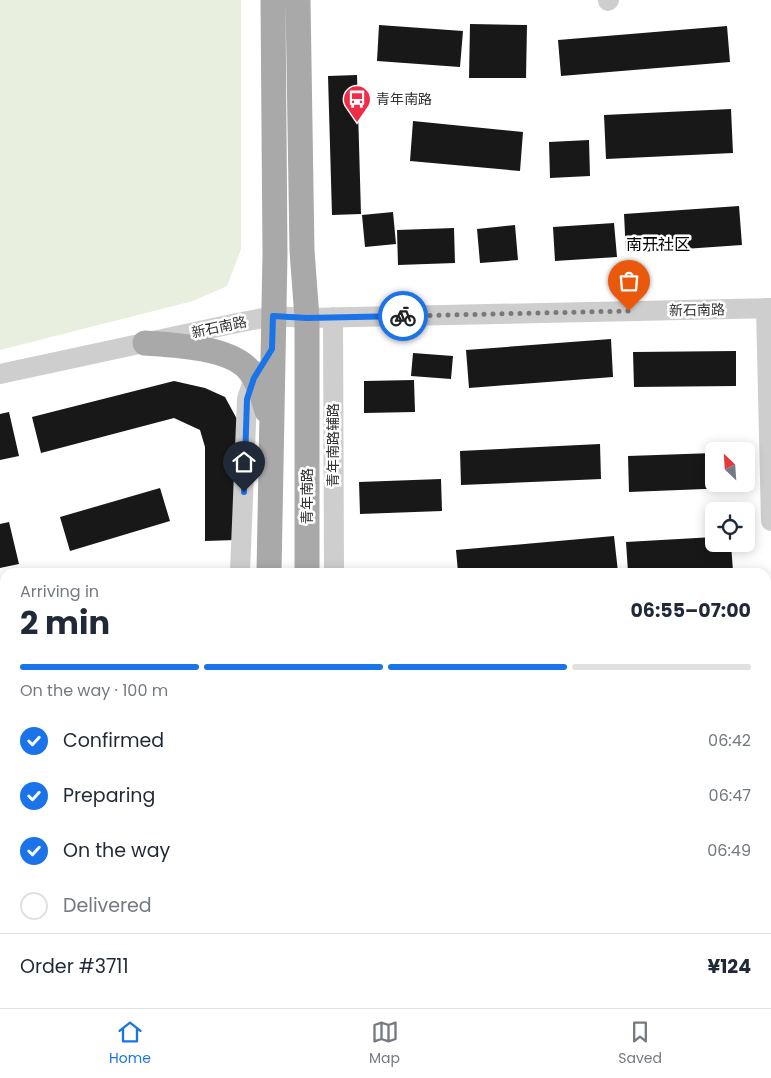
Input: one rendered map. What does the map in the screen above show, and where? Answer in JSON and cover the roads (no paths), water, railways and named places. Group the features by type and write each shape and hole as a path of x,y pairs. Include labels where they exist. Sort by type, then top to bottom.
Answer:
{"main road":[{"path":"269,568 275,254 272,0"},
{"name":"青年南路","path":"298,0 302,251 307,318 307,568"},
{"path":"145,343 201,349 234,358 249,370 254,378 271,426"}],"street":[{"name":"新石南路","path":"0,374 273,316 307,318 769,308"},
{"path":"769,308 771,521"},
{"name":"青年南路辅路","path":"333,317 334,568"},
{"path":"240,568 247,399 254,378 272,349"}],"place":[{"name":"青年南路","path":"357,123"}],"district":[{"name":"南开社区","path":"658,244"}]}
